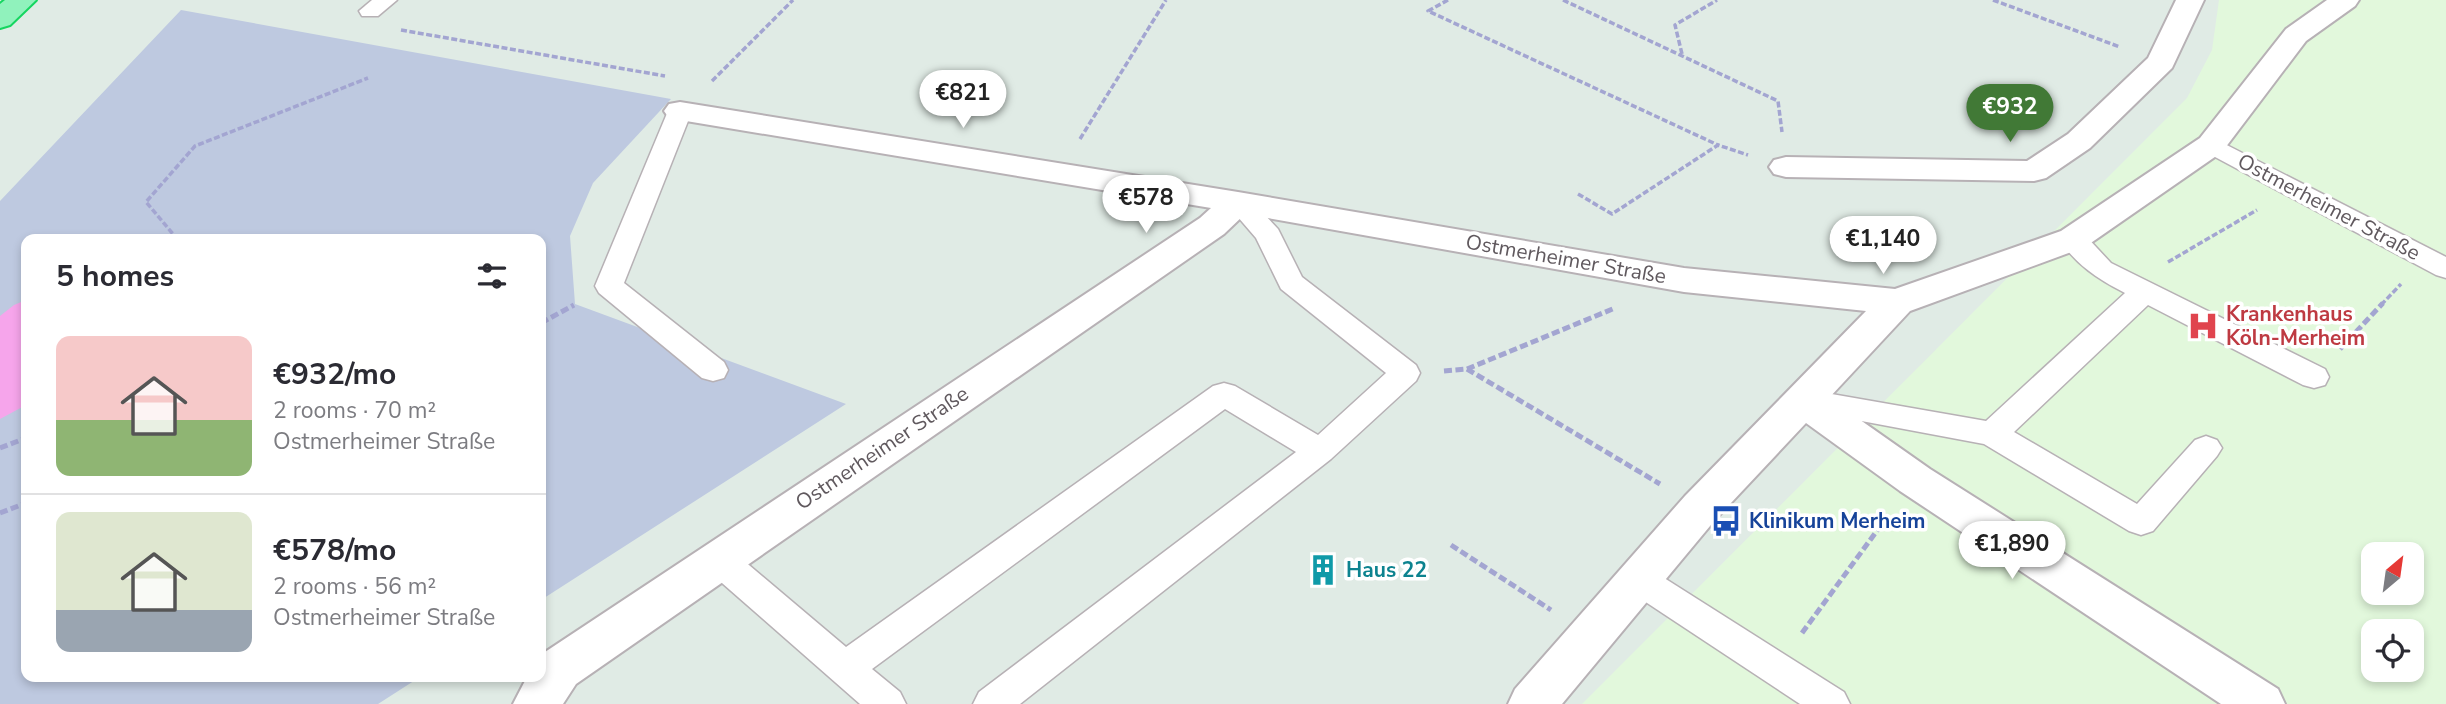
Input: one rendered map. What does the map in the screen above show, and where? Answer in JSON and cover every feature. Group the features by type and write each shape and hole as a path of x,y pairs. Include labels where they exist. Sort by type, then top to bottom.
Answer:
{"highway":[{"path":"0,19 22,0"}],"street":[{"path":"1786,167 2034,170 2079,141 2161,62 2190,0"},
{"name":"Ostmerheimer Straße","path":"680,111 1238,202 1684,280 1897,302 2073,239 2211,145 2296,35 2345,0"},
{"name":"Ostmerheimer Straße","path":"537,704 559,668 1212,226 1238,202"},
{"name":"Ostmerheimer Straße","path":"1532,704 1700,508 1897,302"},
{"path":"1803,400 1915,480 2261,704"}],"lane":[{"path":"680,111 609,286 713,370"},
{"name":"Ostmerheimer Straße","path":"2211,145 2436,263"},
{"path":"992,704 1320,451 1405,373 1291,282 1268,235 1238,202"},
{"path":"2073,239 2101,269 2314,377"},
{"path":"1992,434 2138,287"},
{"path":"845,668 1224,394 1320,451"},
{"path":"1803,400 1992,434 2141,522 2206,449"},
{"path":"718,559 887,704"},
{"path":"1638,579 1831,704"}],"path":[{"path":"723,86 709,84 793,0"},
{"path":"1075,146 1166,0"},
{"path":"1448,0 1428,11 1718,145 1786,167 1778,101 1563,0"},
{"path":"1682,55 1675,25 1717,0"},
{"path":"1993,0 2161,62"},
{"path":"378,6 354,22 668,76"},
{"path":"173,234 146,202 195,146 368,78"},
{"path":"1577,194 1612,214 1718,145"},
{"path":"2138,287 2294,189"},
{"path":"2314,377 2436,263"},
{"path":"1405,373 1467,369 1684,280"},
{"path":"1467,369 1700,508"},
{"path":"0,448 21,440"},
{"path":"0,513 21,505"},
{"path":"1775,670 1893,509"},
{"path":"1451,545 1590,635"}],"shaded area":[{"name":"Krankenhaus Köln-Merheim","path":"2219,0 2446,0 2446,704 1582,704 2187,98 2212,50"},
{"path":"181,10 671,99 593,183 570,236 575,304 846,404 546,597 546,234 21,234 21,682 412,682 378,704 0,704 0,201"},
{"path":"21,302 21,408 0,419 0,316"}],"place":[{"name":"Krankenhaus Köln-Merheim","path":"2203,326"},
{"name":"Klinikum Merheim","path":"1726,521"},
{"name":"Haus 22","path":"1323,570"}]}
